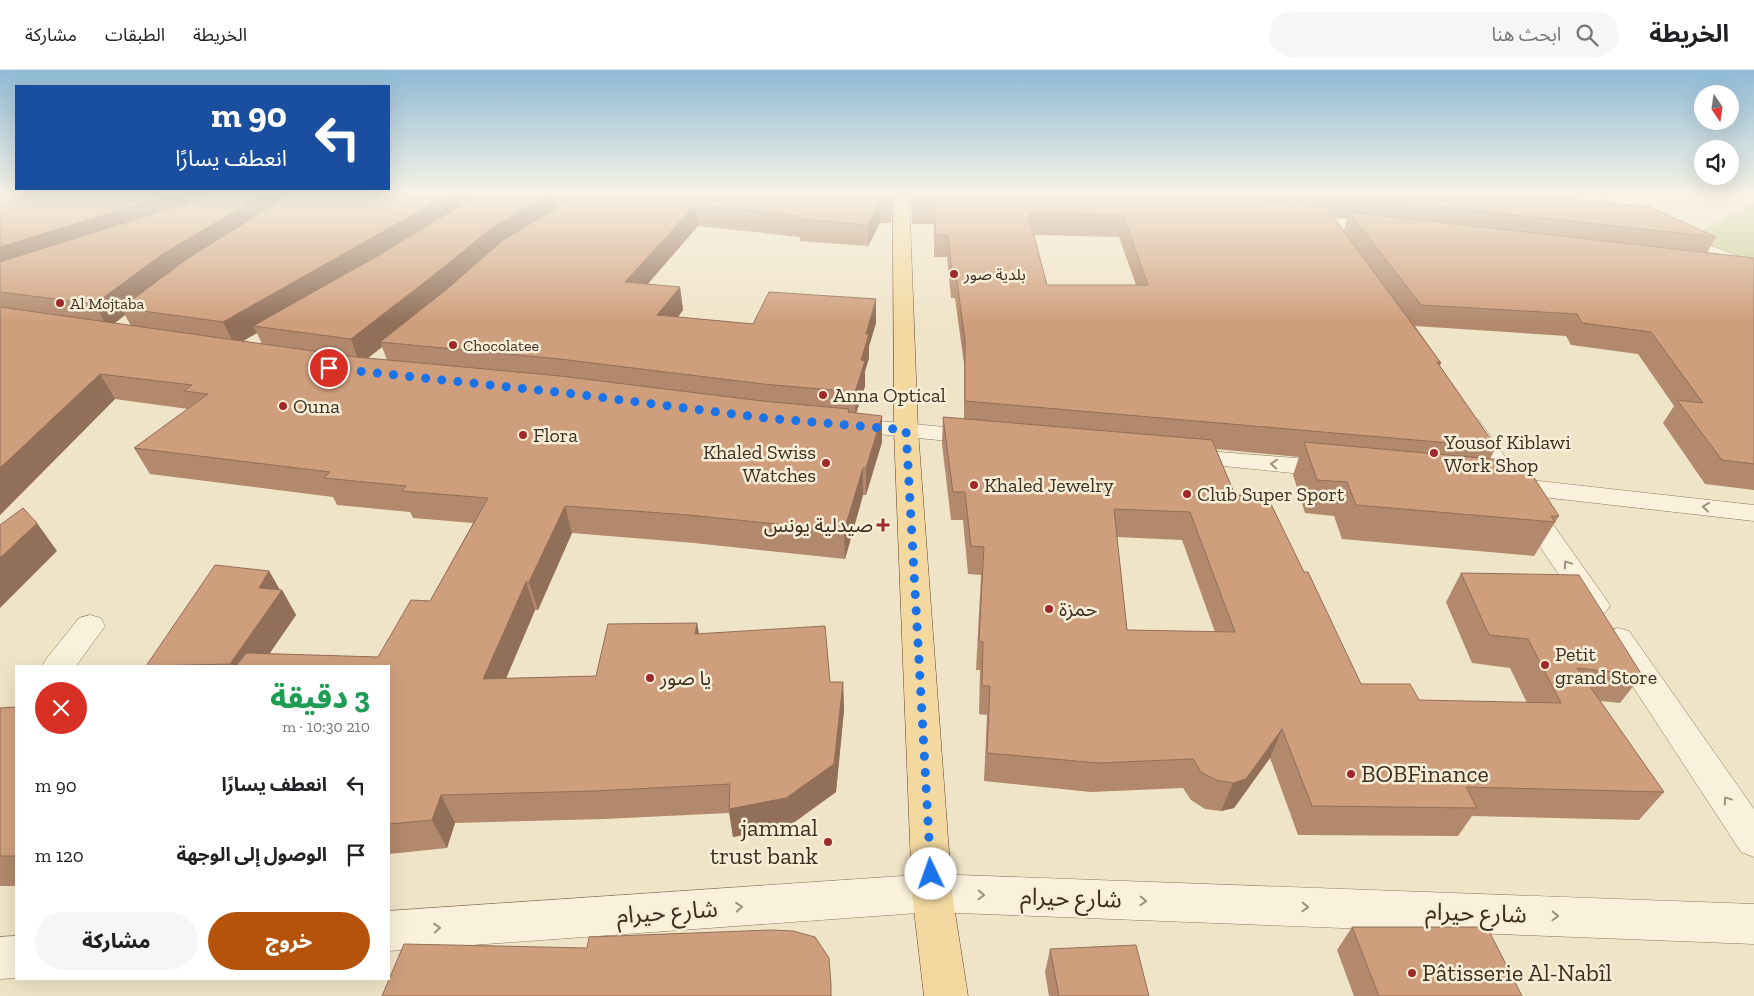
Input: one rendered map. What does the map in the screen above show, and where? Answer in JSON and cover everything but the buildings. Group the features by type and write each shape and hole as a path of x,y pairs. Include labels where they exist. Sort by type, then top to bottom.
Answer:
{"main road":[{"path":"902,236 906,430 932,893 946,996"}],"street":[{"path":"1336,236 1343,246"},
{"path":"1674,236 1754,270"},
{"path":"1705,266 1754,270"},
{"path":"1457,406 1499,484 1754,840"},
{"path":"821,423 1004,439"},
{"path":"1161,454 1357,471"},
{"path":"1499,484 1754,513"},
{"path":"59,665 90,626"},
{"name":"شارع حيرام","path":"390,931 932,893 1754,924"},
{"path":"0,958 15,957"}],"green space":[{"path":"1754,236 1754,262 1748,262 1690,237"}],"place":[{"name":"بلدية صور","path":"954,274"},
{"name":"Al Mojtaba","path":"60,303"},
{"name":"Chocolatee","path":"453,345"},
{"name":"Anna Optical","path":"823,395"},
{"name":"Ouna","path":"283,406"},
{"name":"Flora","path":"523,435"},
{"name":"Yousof Kiblawi Work Shop","path":"1434,453"},
{"name":"Khaled Swiss Watches","path":"826,463"},
{"name":"Khaled Jewelry","path":"974,485"},
{"name":"Club Super Sport","path":"1187,494"},
{"name":"صيدلية يونس","path":"883,525"},
{"name":"حمزة","path":"1049,609"},
{"name":"Petit grand Store","path":"1545,665"},
{"name":"يا صور","path":"650,678"},
{"name":"BOBFinance","path":"1351,774"},
{"name":"jammal trust bank","path":"828,842"},
{"name":"Pâtisserie Al-Nabîl","path":"1412,973"}],"route":[{"path":"329,368 366,374 566,393 765,418 906,430 931,874"}]}
